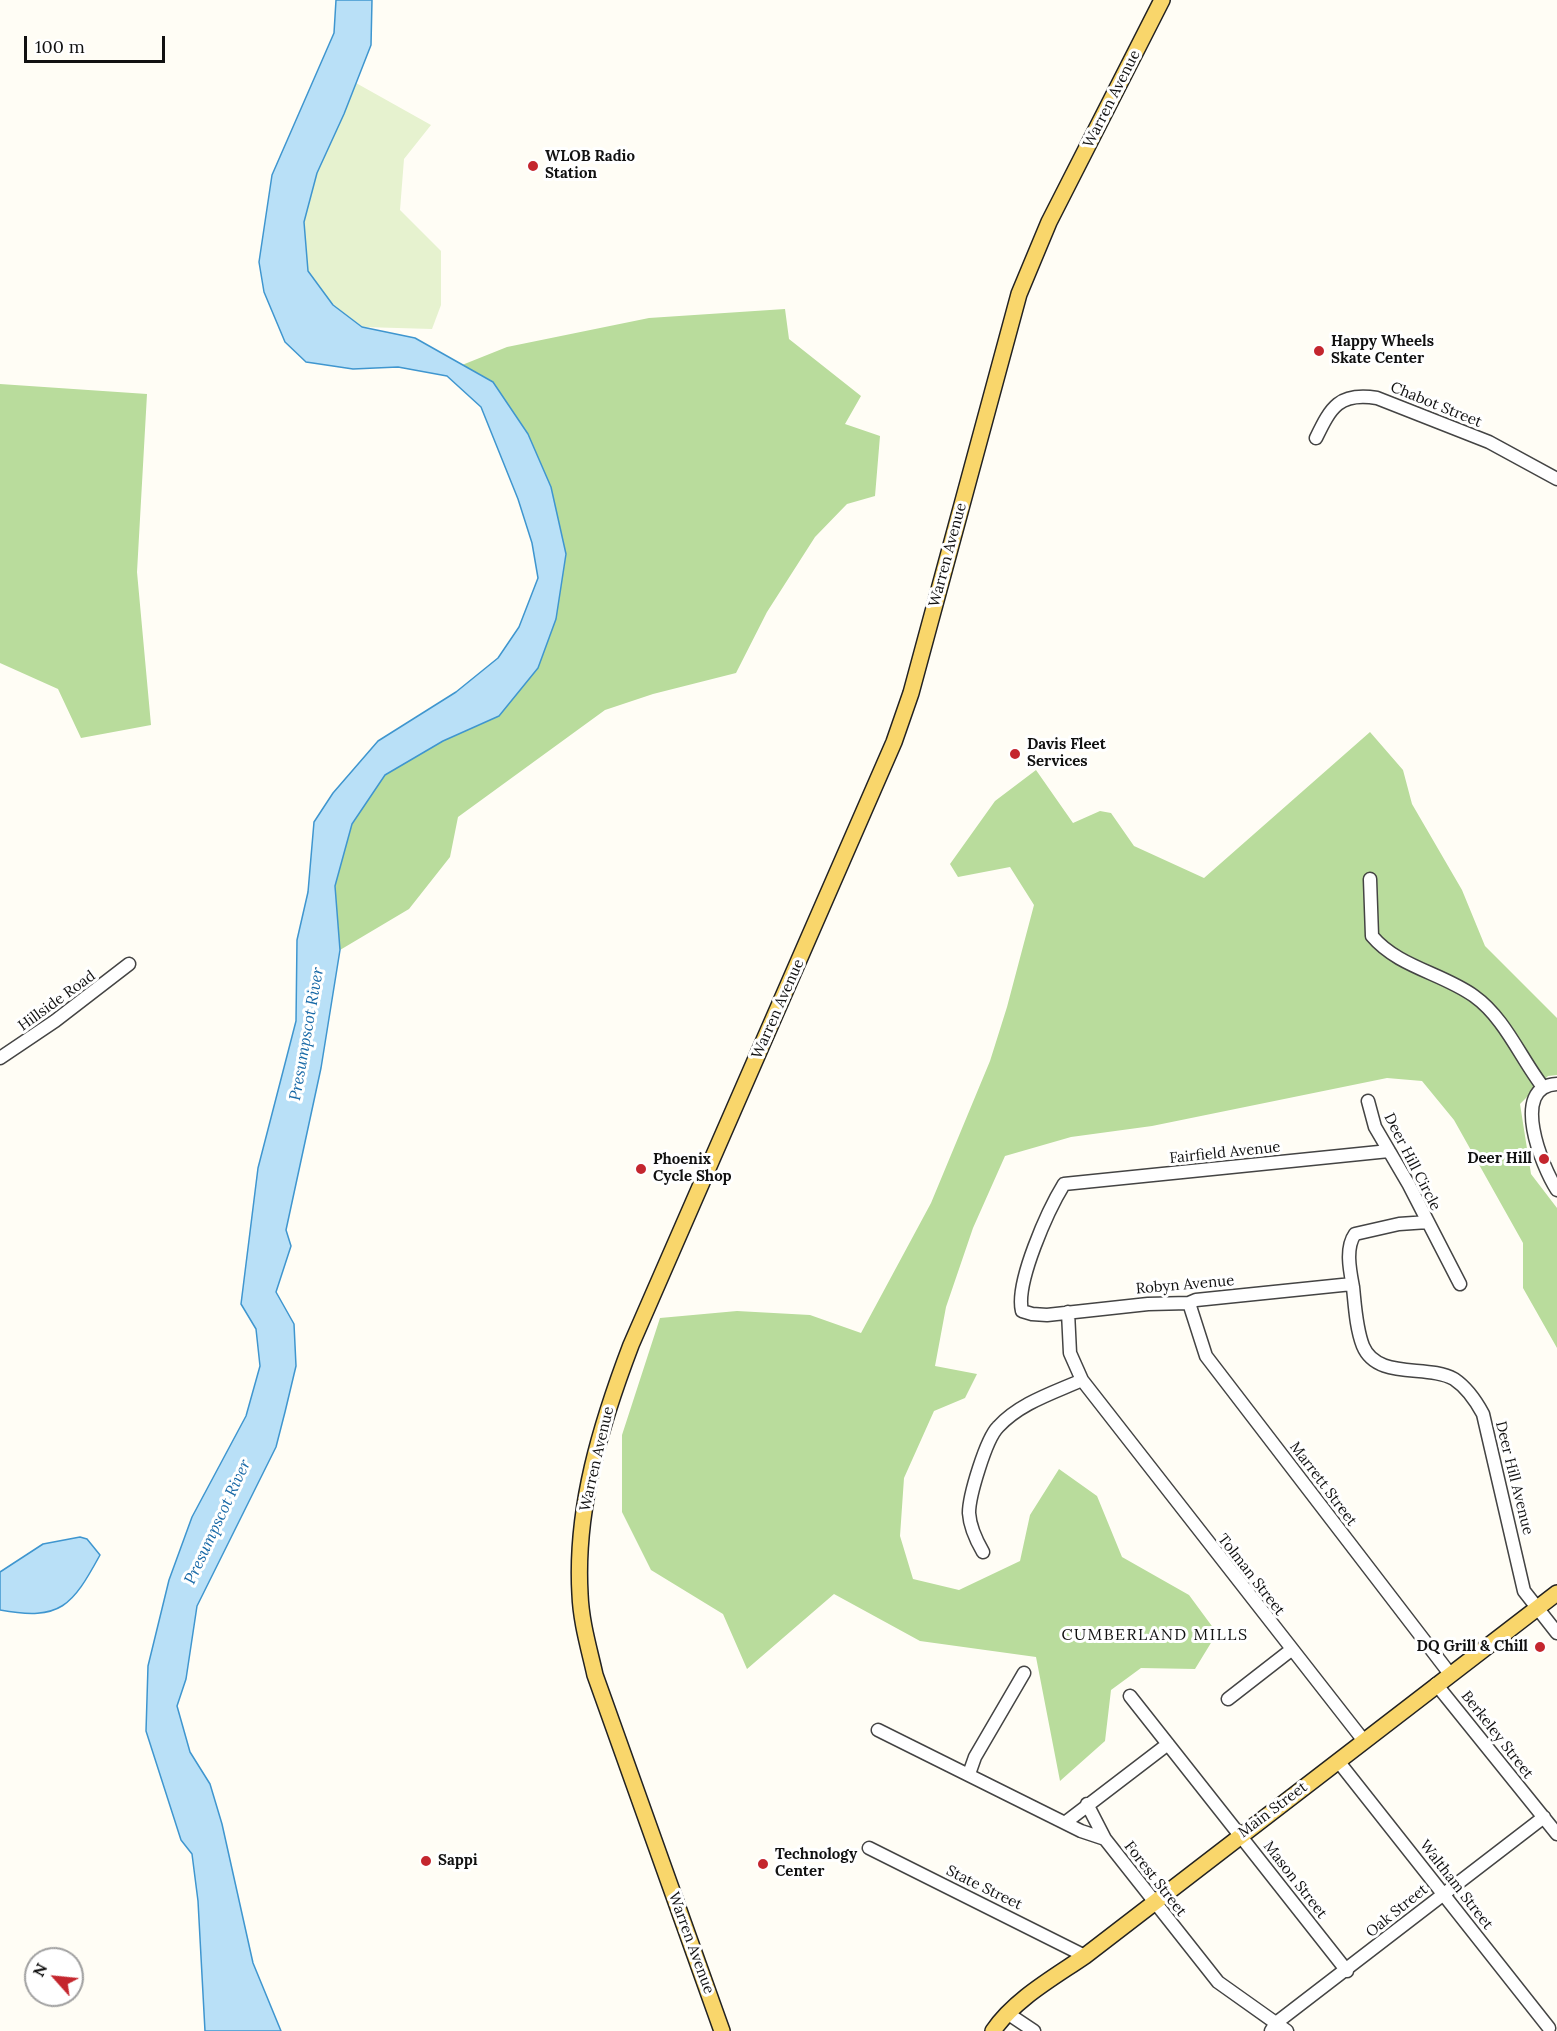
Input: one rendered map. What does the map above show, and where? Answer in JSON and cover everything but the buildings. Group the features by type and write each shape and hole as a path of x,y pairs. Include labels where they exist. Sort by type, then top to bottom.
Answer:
{"main road":[{"name":"Warren Avenue","path":"722,2031 595,1675 582,1620 581,1531 598,1444 631,1345 894,742 911,693 1019,294 1049,222 1162,0"},
{"name":"Main Street","path":"993,2031 1007,2013 1085,1956 1557,1593"}],"street":[{"name":"Chabot Street","path":"1316,438 1334,407 1345,399 1358,395 1377,398 1489,442 1557,479"},
{"path":"1370,879 1372,936 1399,958 1475,997 1492,1012 1543,1087"},
{"name":"Hillside Road","path":"0,1058 28,1041 129,964"},
{"path":"1557,1084 1543,1087 1532,1100 1531,1116 1546,1170 1557,1190"},
{"name":"Deer Hill Circle","path":"1352,1284 1349,1248 1355,1234 1399,1224 1428,1222 1375,1127 1368,1101"},
{"name":"Fairfield Avenue","path":"1022,1311 1019,1300 1021,1285 1064,1184 1389,1151"},
{"path":"1428,1222 1460,1284"},
{"name":"Robyn Avenue","path":"1022,1311 1032,1314 1148,1304 1189,1303 1196,1300 1352,1284"},
{"name":"Deer Hill Avenue","path":"1352,1284 1361,1336 1370,1356 1379,1363 1401,1369 1444,1375 1462,1386 1478,1405 1483,1414 1524,1591 1538,1609"},
{"name":"Marrett Street","path":"1189,1303 1206,1356 1450,1674"},
{"name":"Tolman Street","path":"1068,1312 1070,1353 1082,1380 1364,1741"},
{"path":"982,1552 974,1537 969,1512 981,1461 996,1428 1024,1406 1082,1380"},
{"path":"1538,1609 1557,1633"},
{"path":"1228,1699 1291,1650"},
{"path":"969,1774 975,1757 1024,1672"},
{"name":"Berkeley Street","path":"1436,1684 1557,1833"},
{"name":"Mason Street","path":"1130,1696 1347,1971"},
{"name":"Forest Street","path":"878,1730 1105,1839 1218,1983 1273,2027 1287,2031"},
{"path":"1066,1822 1168,1744"},
{"name":"Waltham Street","path":"1338,1761 1551,2027"},
{"path":"1087,1804 1105,1839"},
{"name":"Oak Street","path":"1273,2027 1544,1817"},
{"name":"State Street","path":"869,1848 1085,1956"},
{"path":"1007,2013 1034,2031"}],"green space":[{"path":"356,83 431,125 404,159 400,210 441,251 441,305 432,329 363,327 333,305 308,271 304,222 317,173"},
{"path":"785,309 789,339 861,396 845,424 880,436 875,496 847,504 815,537 767,612 736,673 653,694 605,710 458,817 450,857 409,909 340,950 335,886 352,824 385,775 443,741 499,716 556,619 493,382 462,365 507,347 649,318"},
{"path":"0,384 147,394 137,572 151,725 81,738 58,689 0,663"},
{"path":"1370,732 1403,770 1412,804 1462,890 1485,946 1557,1018 1557,1075 1548,1076 1520,1104 1531,1174 1557,1208 1557,1348 1523,1288 1523,1243 1454,1120 1422,1081 1387,1078 1152,1126 1071,1137 1005,1156 973,1228 946,1307 935,1366 977,1374 965,1398 934,1411 904,1478 900,1536 913,1579 959,1590 1020,1561 1030,1515 1059,1469 1097,1496 1122,1557 1189,1595 1217,1633 1195,1669 1141,1668 1111,1690 1105,1741 1060,1781 1036,1657 920,1641 834,1594 747,1669 723,1614 651,1570 622,1512 622,1435 660,1318 737,1311 810,1315 861,1333 931,1203 990,1061 1034,905 1010,867 958,877 950,864 995,801 1036,770 1073,823 1100,811 1111,813 1134,846 1204,878"}],"water":[{"name":"Presumpscot River","path":"336,0 372,0 371,45 344,114 317,173 304,222 308,271 333,305 362,327 415,338 493,382 528,434 551,487 566,554 556,619 538,668 499,716 443,741 385,775 352,824 335,886 340,950 321,1068 286,1230 291,1246 276,1292 294,1324 296,1366 276,1447 197,1606 186,1679 177,1706 190,1752 210,1784 222,1824 253,1963 281,2031 205,2031 198,1901 192,1854 181,1840 146,1731 148,1666 169,1580 192,1517 246,1416 260,1366 256,1329 241,1304 258,1168 296,1021 297,940 308,892 314,822 333,793 378,741 456,692 498,658 519,627 538,578 532,543 518,499 481,407 447,376 398,367 353,369 306,362 285,342 264,292 259,262 272,175 334,33"},
{"path":"80,1537 87,1539 100,1555 72,1598 51,1611 21,1613 0,1610 0,1572 43,1544"}],"place":[{"name":"WLOB Radio Station","path":"533,166"},
{"name":"Happy Wheels Skate Center","path":"1319,351"},
{"name":"Davis Fleet Services","path":"1015,754"},
{"name":"Deer Hill","path":"1544,1159"},
{"name":"Phoenix Cycle Shop","path":"641,1169"},
{"name":"DQ Grill & Chill","path":"1540,1647"},
{"name":"Sappi","path":"426,1861"},
{"name":"Technology Center","path":"763,1864"}],"district":[{"name":"CUMBERLAND MILLS","path":"1155,1635"}]}
